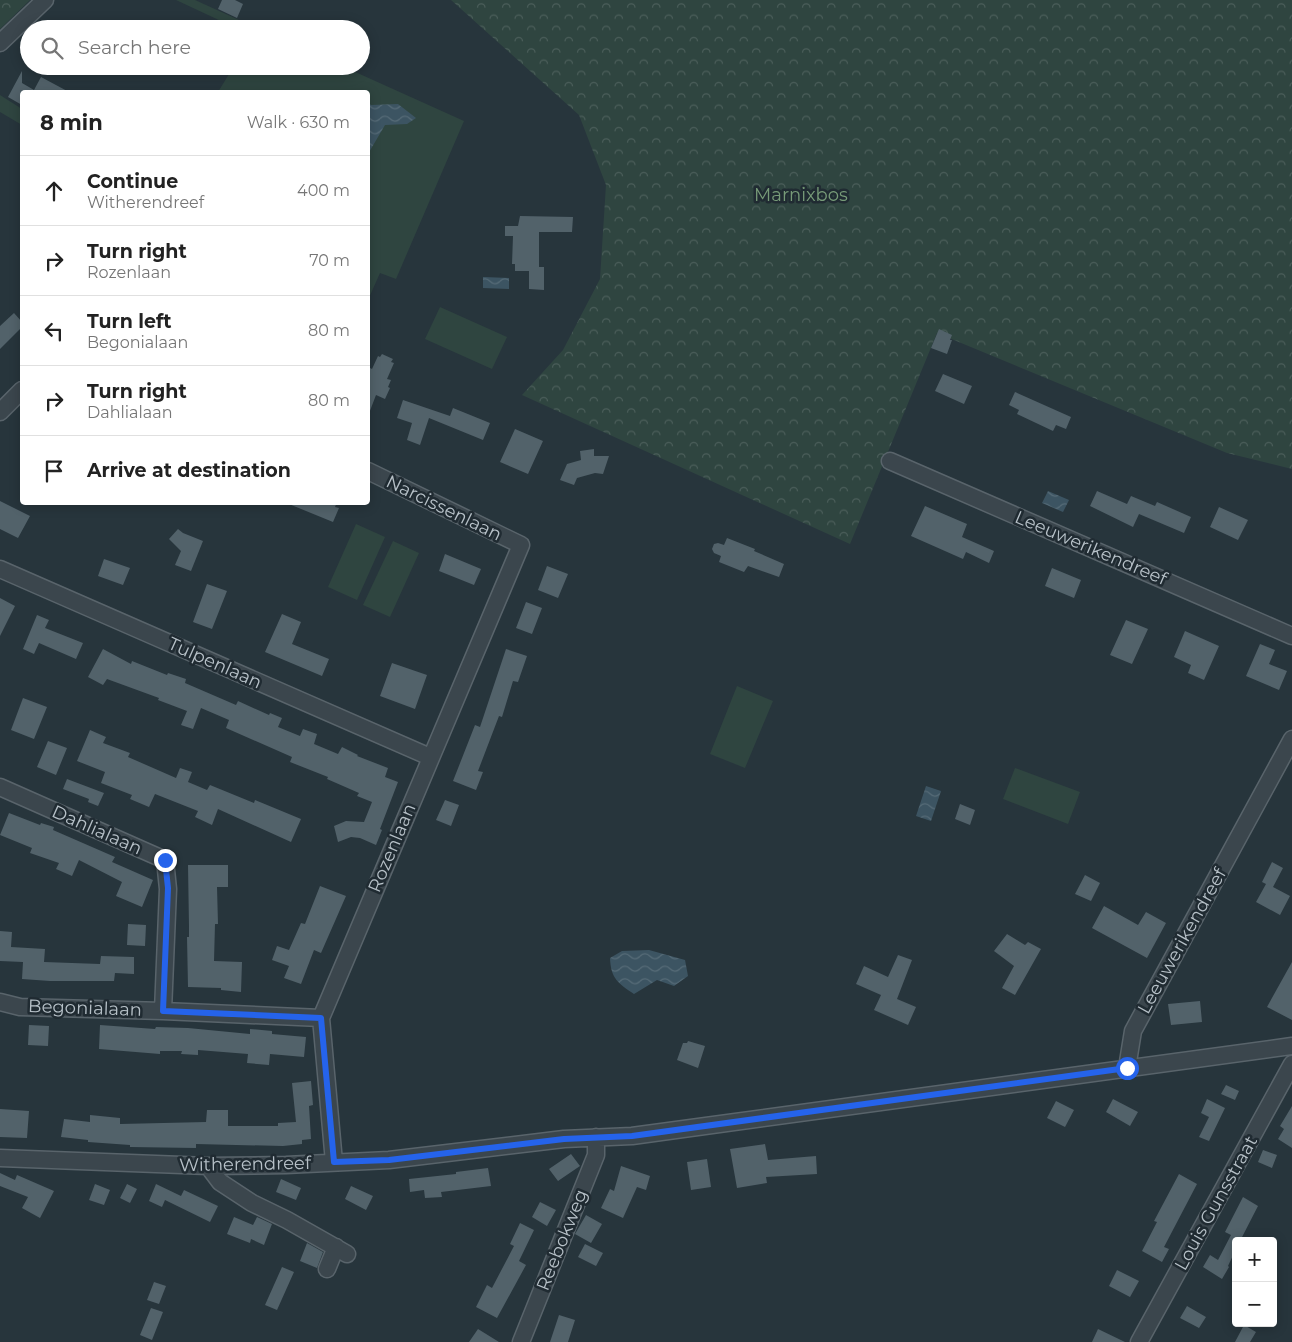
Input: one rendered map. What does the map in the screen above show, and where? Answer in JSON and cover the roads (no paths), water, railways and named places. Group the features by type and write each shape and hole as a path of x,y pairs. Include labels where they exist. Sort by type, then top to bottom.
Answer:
{"street":[{"path":"24,20 45,0"},
{"path":"0,43 20,24"},
{"path":"0,412 20,392"},
{"name":"Leeuwerikendreef","path":"890,461 1292,636"},
{"name":"Narcissenlaan","path":"370,472 521,545"},
{"name":"Rozenlaan","path":"334,1162 321,1018 521,545"},
{"name":"Tulpenlaan","path":"0,569 430,757"},
{"name":"Leeuwerikendreef","path":"1127,1068 1133,1031 1292,738"},
{"name":"Dahlialaan","path":"0,787 165,860 168,888 163,1011"},
{"name":"Begonialaan","path":"0,1002 20,1006 321,1018"},
{"name":"Witherendreef","path":"0,1158 208,1166 286,1165 389,1160 564,1139 632,1136 1292,1046"},
{"name":"Louis Gunsstraat","path":"1139,1342 1292,1064"},
{"name":"Reebokweg","path":"520,1342 596,1155 596,1137"},
{"path":"208,1166 220,1182 252,1203 287,1220 341,1251 327,1269"}],"water":[{"path":"370,104 398,104 416,118 407,124 385,125 370,151"},
{"path":"483,277 509,278 509,289 483,288"},
{"path":"1048,491 1069,500 1063,512 1042,503"},
{"path":"926,786 941,791 931,821 916,816"},
{"path":"649,950 685,960 688,976 674,986 657,980 634,994 616,980 610,958 622,951"}],"park label":[{"name":"Marnixbos","path":"801,195"}]}
